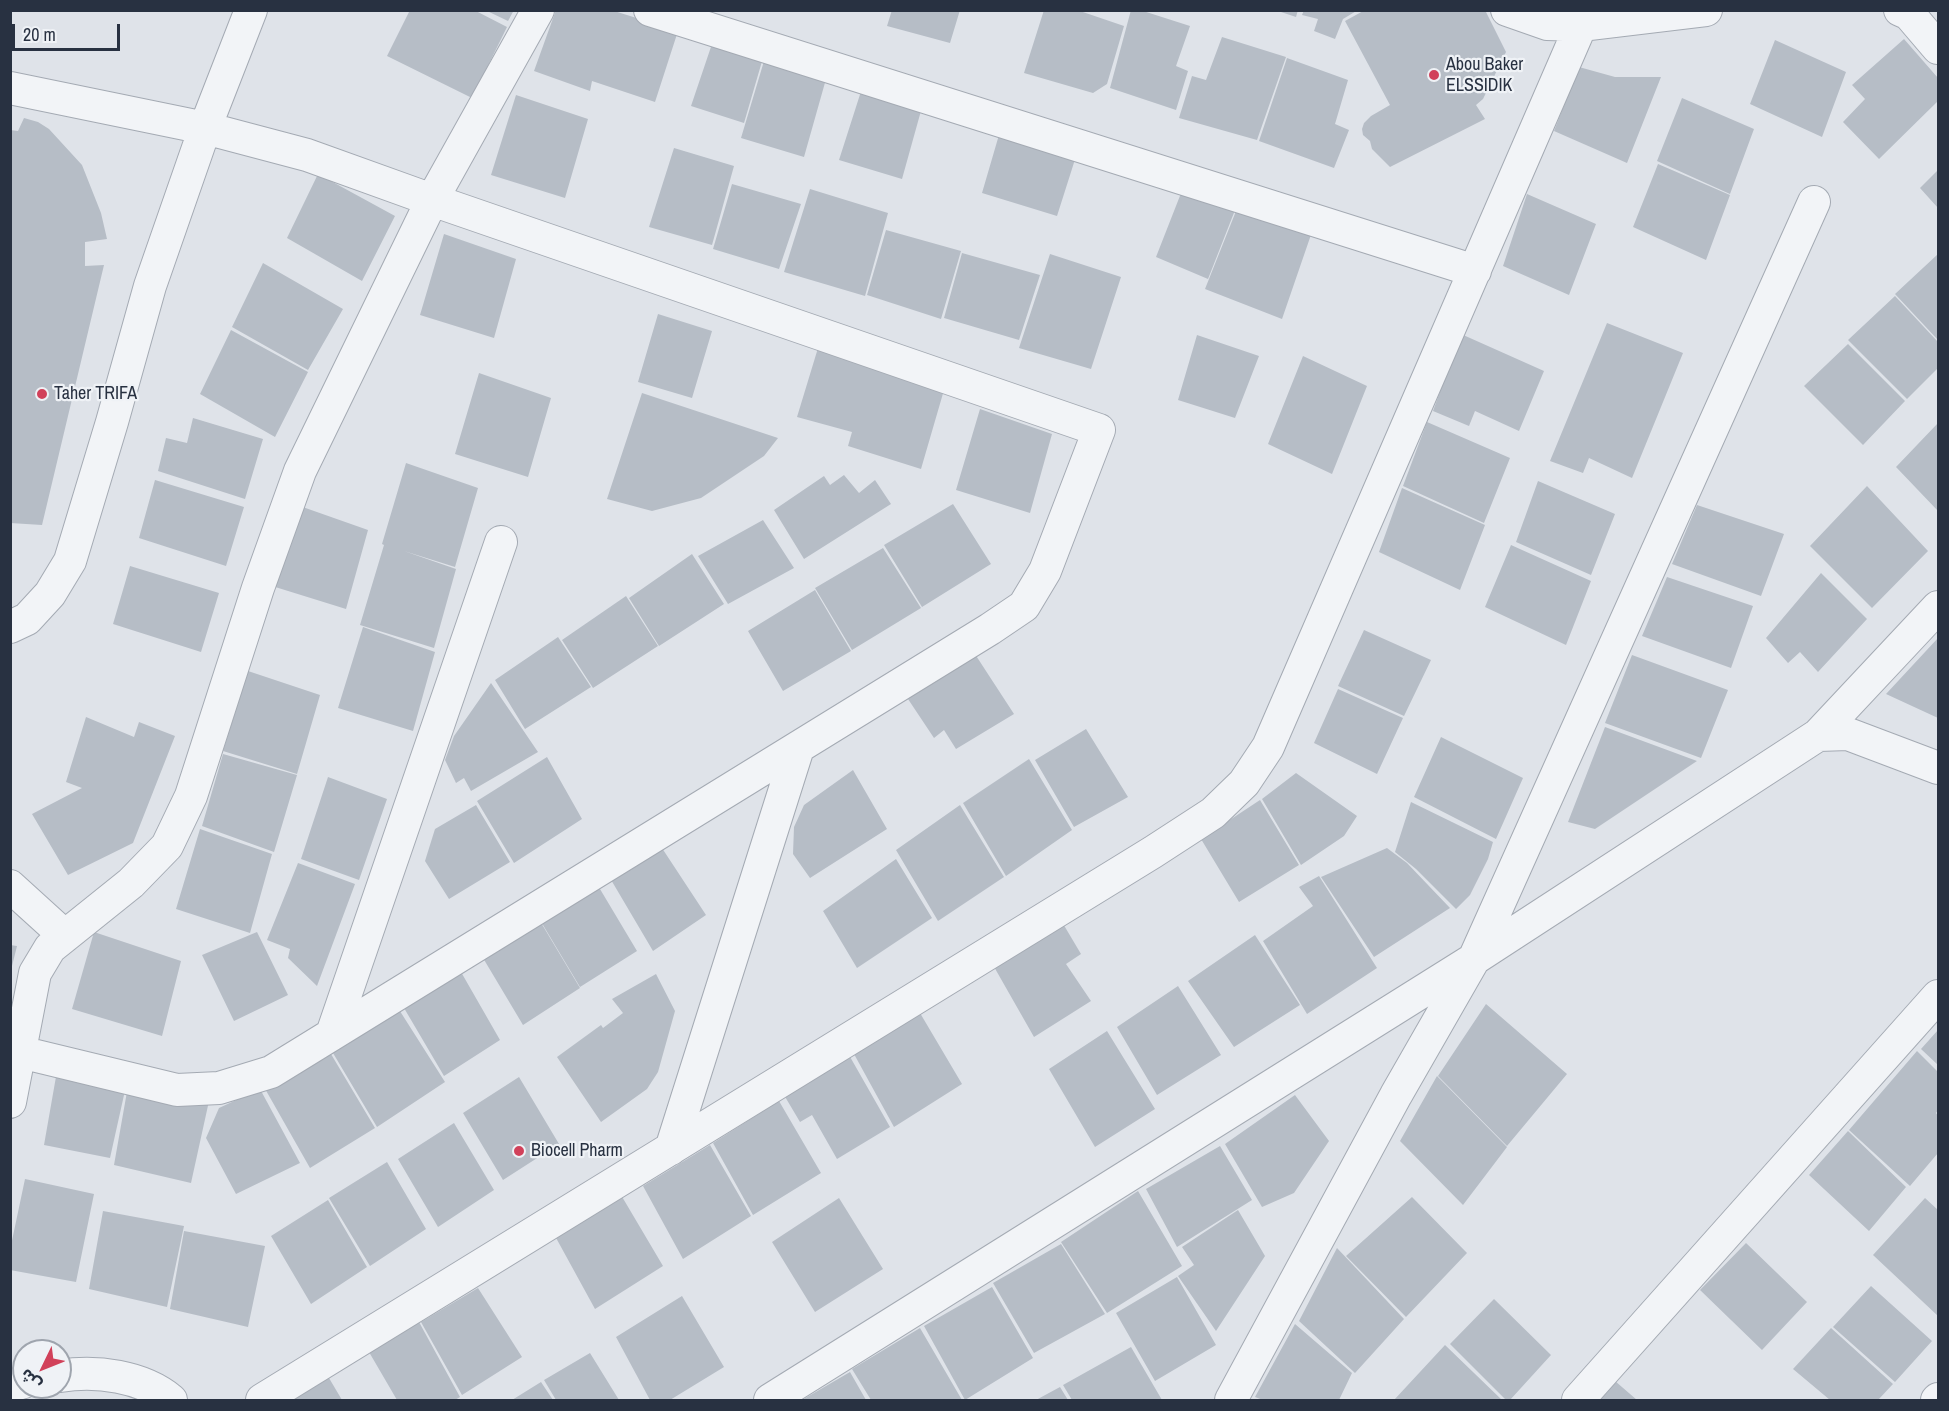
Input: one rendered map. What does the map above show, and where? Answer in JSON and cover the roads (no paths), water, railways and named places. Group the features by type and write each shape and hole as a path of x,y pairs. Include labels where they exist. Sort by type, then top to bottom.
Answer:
{"street":[{"path":"10,627 27,619 50,594 70,561 150,286 205,128 251,10"},
{"path":"10,1102 35,973 50,948 131,883 167,846 191,796 258,588 300,471 432,200 538,10"},
{"path":"650,10 1475,271"},
{"path":"1507,10 1547,24 1581,26 1706,10"},
{"path":"1900,10 1909,14 1938,48"},
{"path":"262,1401 1153,852 1214,813 1244,783 1268,747 1581,26"},
{"path":"10,88 205,128 307,155 1100,430 1045,571 1024,606 798,748 271,1072 219,1088 177,1090 20,1052"},
{"path":"1231,1401 1396,1095 1474,959 1814,201"},
{"path":"332,1034 501,542"},
{"path":"770,1401 1474,959 1818,735 1938,607"},
{"path":"1818,735 1848,734 1938,768"},
{"path":"671,1149 798,748"},
{"path":"10,886 65,936"},
{"path":"1578,1401 1938,996"},
{"path":"72,1374 118,1377 160,1391 171,1401"}],"place":[{"name":"Abou Baker ELSSIDIK","path":"1434,75"},
{"name":"Taher TRIFA","path":"42,394"},
{"name":"Biocell Pharm","path":"519,1151"}]}
